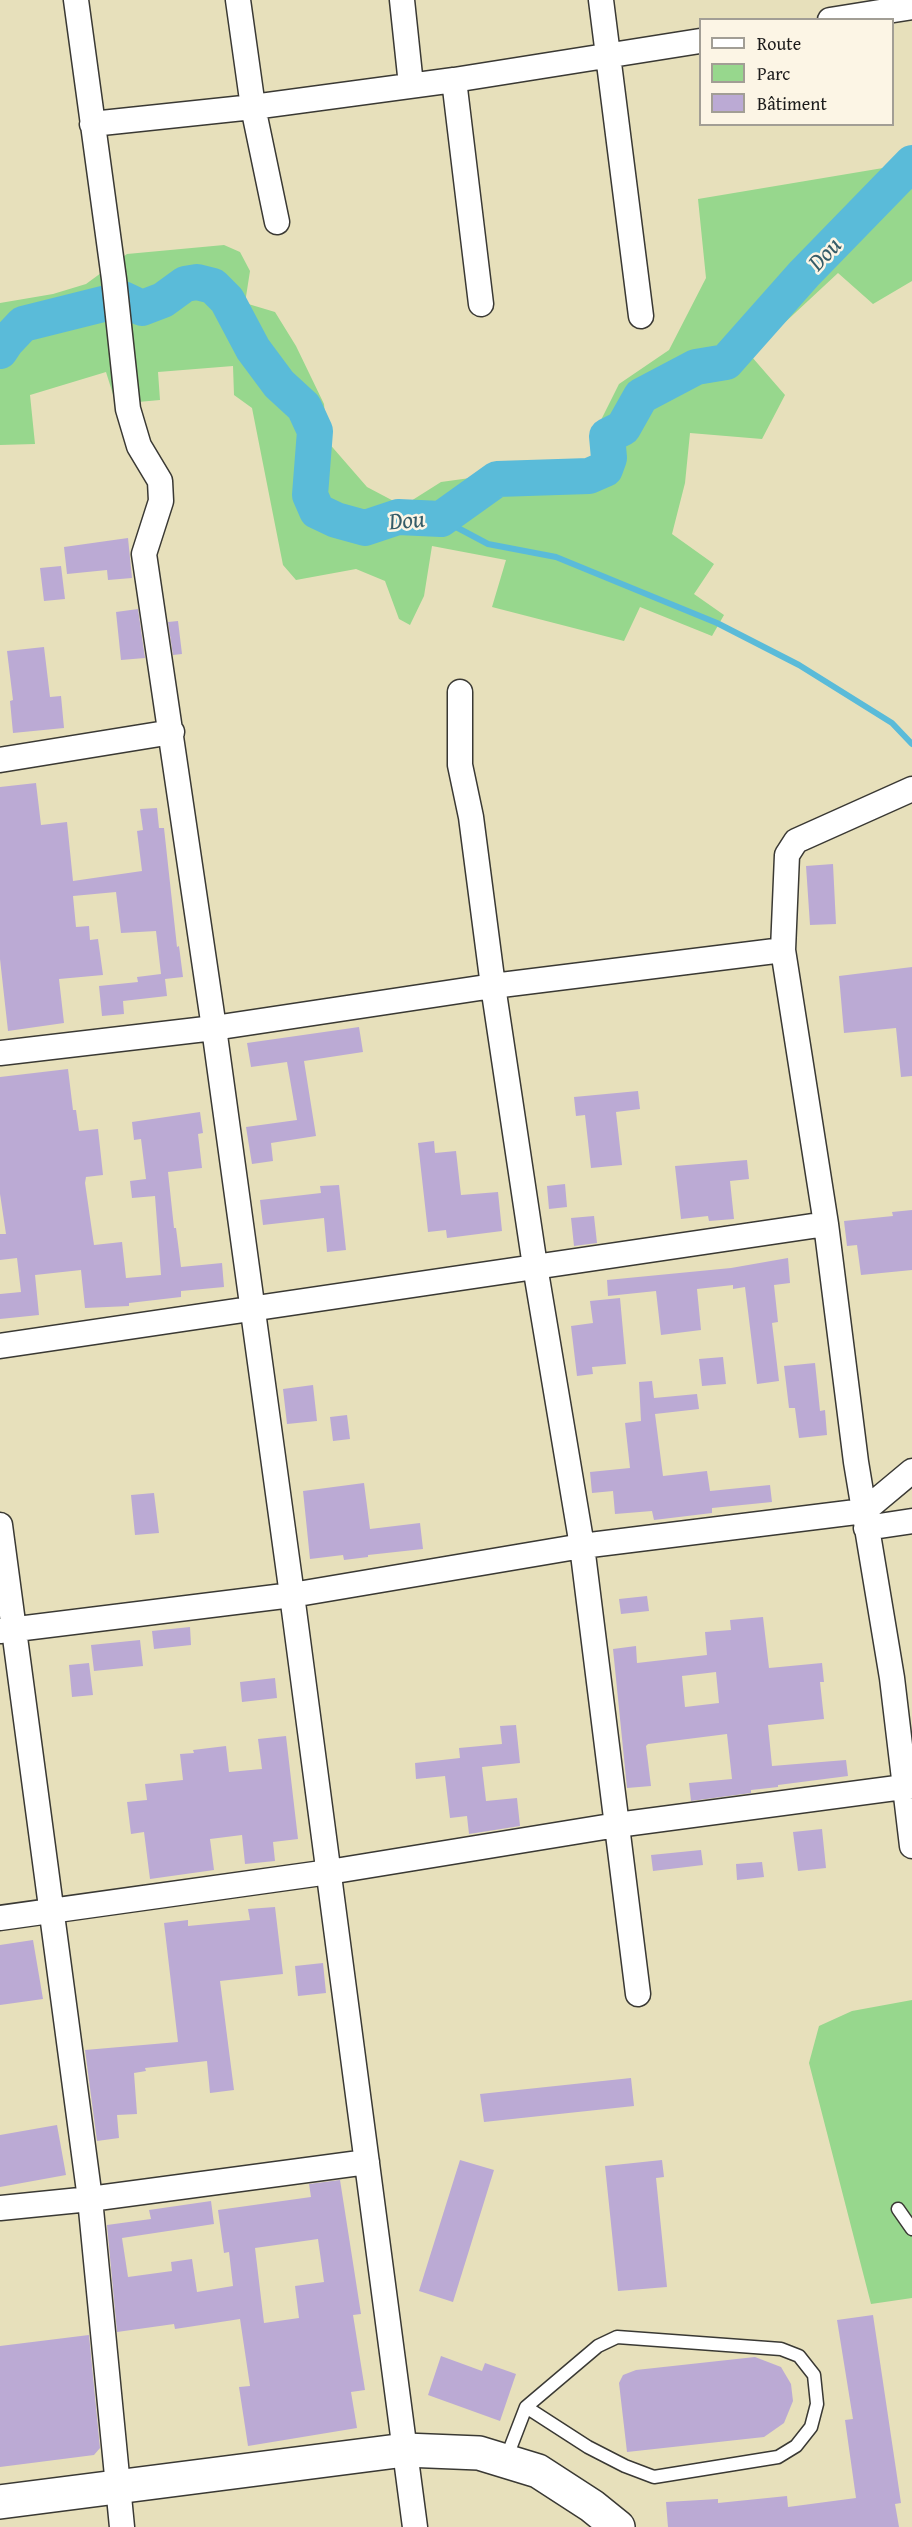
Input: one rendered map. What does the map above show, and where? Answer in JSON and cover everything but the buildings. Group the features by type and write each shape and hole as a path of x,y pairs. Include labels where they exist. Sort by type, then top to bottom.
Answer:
{"main road":[{"path":"0,2502 405,2450 479,2453 538,2471 592,2506 618,2527"}],"street":[{"path":"75,0 114,279 128,410 139,446 160,481 160,501 144,554 172,732 292,1595 415,2527"},
{"path":"238,0 253,107 277,222"},
{"path":"402,0 411,85"},
{"path":"601,0 641,316"},
{"path":"834,18 856,8 912,7"},
{"path":"92,124 253,107 454,80 699,40"},
{"path":"454,80 481,304"},
{"path":"460,692 460,765 471,817 493,986 535,1266 582,1546 638,1994"},
{"path":"0,760 172,732"},
{"path":"912,789 796,841 787,855 783,950 826,1224 865,1519 902,1677 912,1846"},
{"path":"0,1053 214,1028 493,986 783,950"},
{"path":"0,1346 251,1307 826,1224"},
{"path":"865,1519 912,1471"},
{"path":"7,1631 292,1595 582,1546 865,1519 912,1521"},
{"path":"0,1525 7,1631 50,1911 90,2199 122,2527"},
{"path":"0,1918 329,1872 617,1825 908,1786"},
{"path":"0,2208 90,2199 367,2162"}],"lane":[{"path":"898,2209 912,2229"},
{"path":"505,2461 526,2407 598,2346 616,2337 781,2349 799,2356 814,2375 817,2404 811,2427 796,2446 778,2457 654,2477 625,2466 588,2447 526,2407"}],"green space":[{"path":"912,147 912,281 873,304 838,273 780,327 771,320 745,349 785,395 762,439 690,433 685,483 672,534 714,564 694,594 724,615 712,636 640,607 624,641 492,607 506,560 432,546 424,596 410,625 399,619 385,581 356,569 296,580 283,565 252,408 234,395 233,366 158,372 160,400 116,404 106,372 30,395 35,444 0,445 0,303 53,294 86,284 127,254 224,245 240,252 250,271 245,303 275,312 296,346 324,404 327,441 367,487 403,506 441,482 601,460 601,420 619,384 669,350 706,278 698,199 889,167"},
{"path":"912,2000 912,2298 871,2304 809,2063 819,2026 852,2011"}],"waterway":[{"name":"Dou","path":"0,351 23,324 123,299 142,308 163,300 185,284 197,282 213,286 227,300 253,349 279,384 304,407 315,431 310,495 317,511 336,520 365,528 398,517 441,519 497,479 589,476 605,469 609,458 607,436 623,428 641,396 696,367 726,362 804,274 912,163"},
{"path":"441,519 488,544 556,557 717,623 799,665 892,723 912,744"}]}
